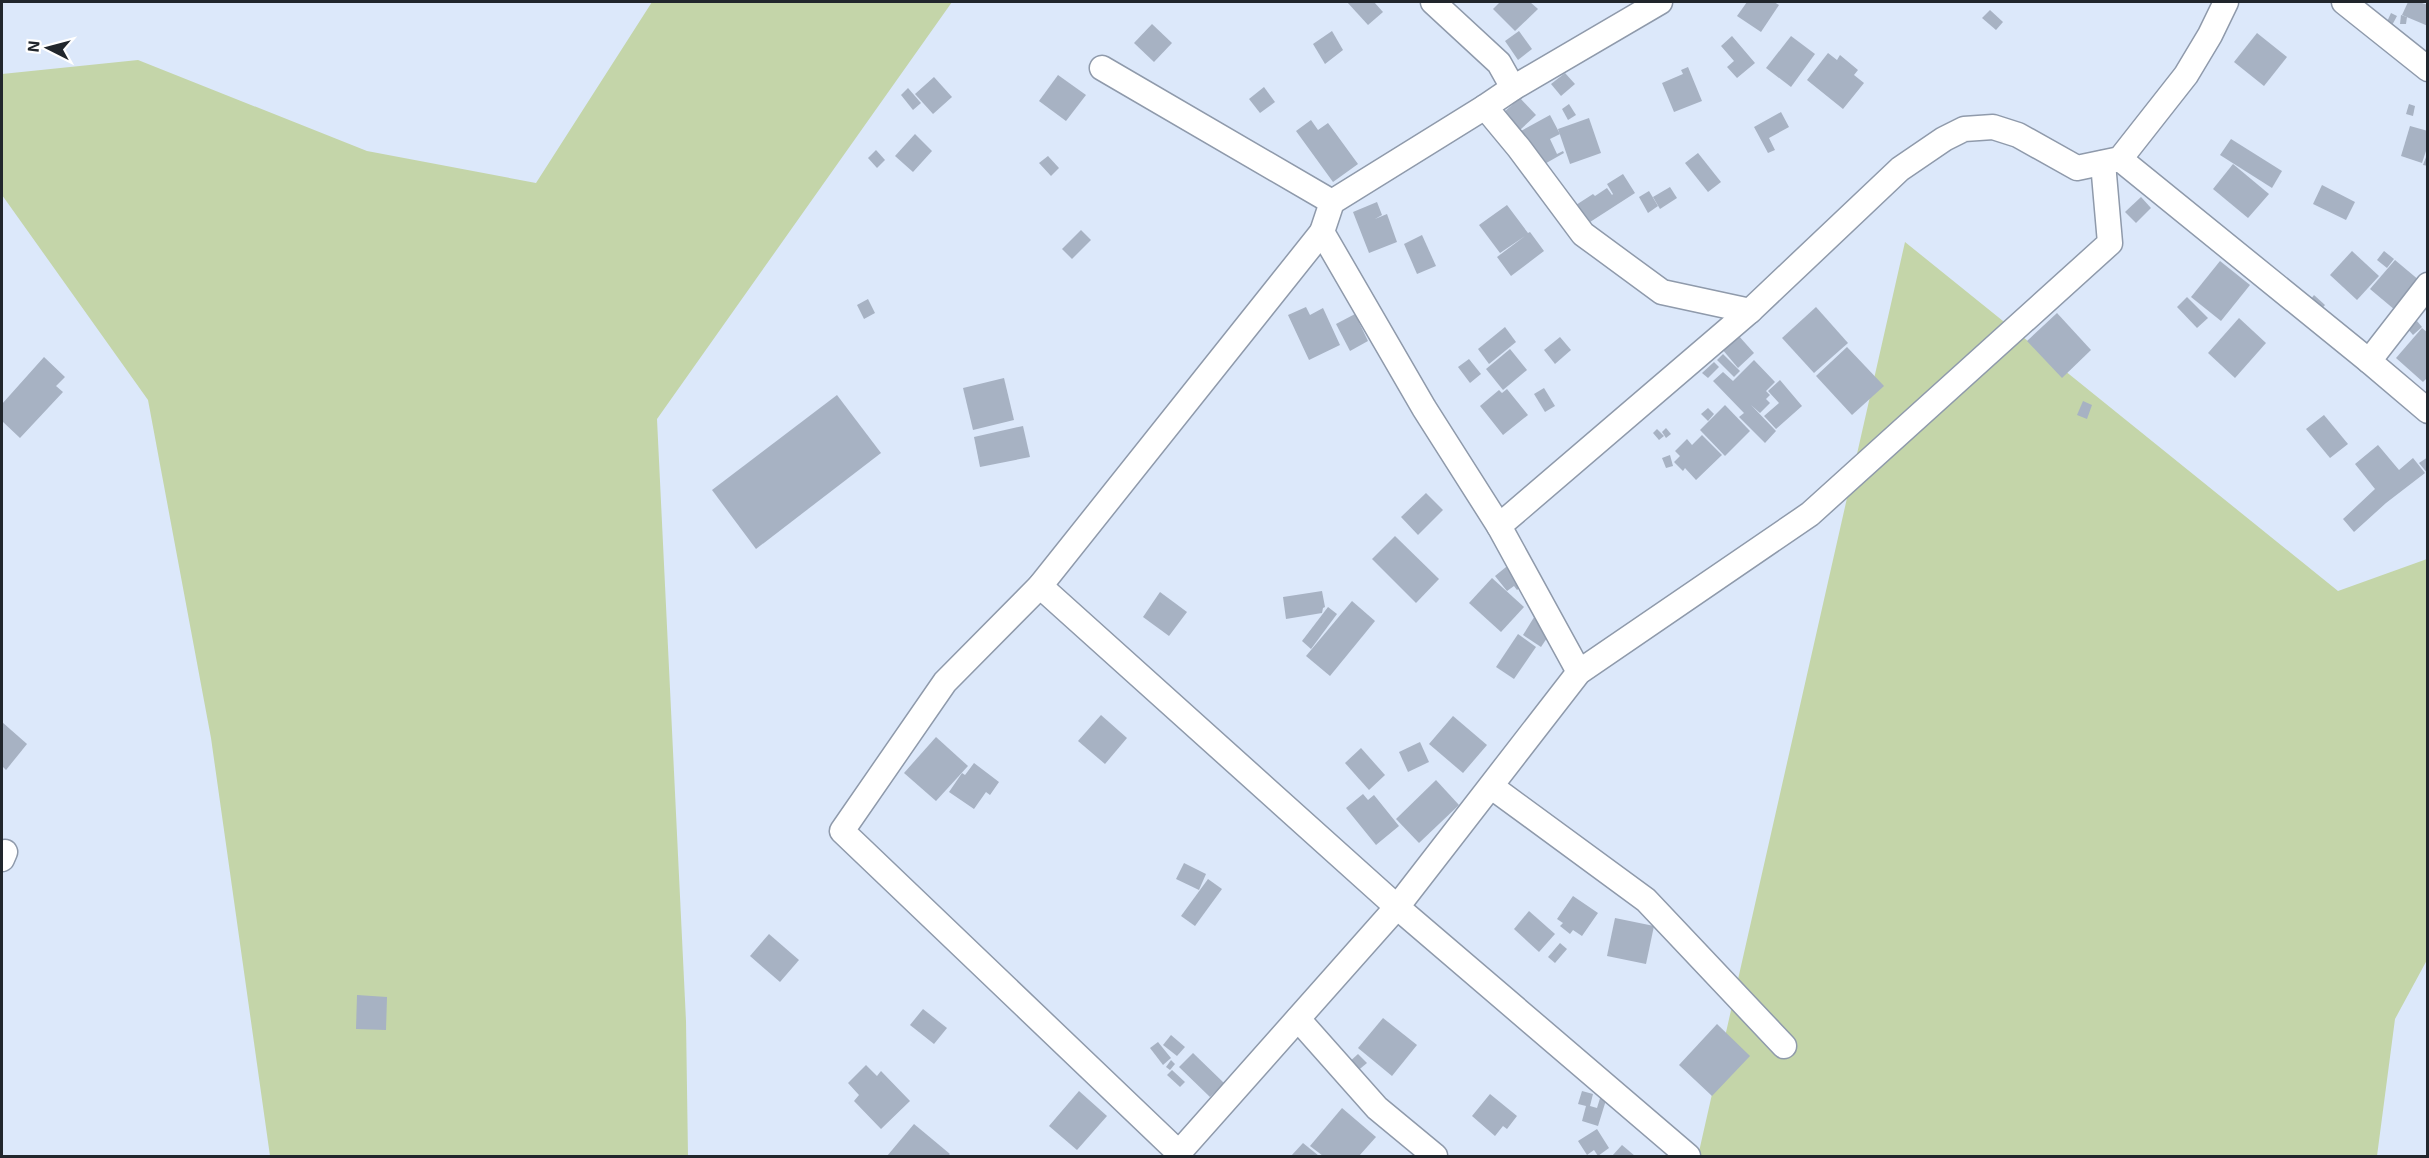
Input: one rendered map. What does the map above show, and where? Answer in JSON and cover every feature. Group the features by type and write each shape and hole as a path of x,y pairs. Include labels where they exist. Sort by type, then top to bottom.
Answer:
{"street":[{"path":"1433,2 1499,63 1513,88"},
{"path":"1660,2 1513,88 1332,202 1322,232 1040,586 945,682 842,831 1178,1155 1397,907 1579,672 1810,514 2110,243 2111,161"},
{"path":"1500,526 1750,311 1900,169 1944,139 1965,129 1993,127 2018,135 2077,168 2111,161 2186,75 2210,35 2226,2"},
{"path":"2344,2 2427,69"},
{"path":"1102,68 1332,202"},
{"path":"1485,107 1519,148 1583,234 1662,292 1750,311"},
{"path":"2111,161 2369,361 2427,411"},
{"path":"1322,232 1424,408 1500,526 1579,672"},
{"path":"2369,361 2427,285"},
{"path":"1040,586 1397,907 1688,1156"},
{"path":"1492,787 1646,900 1784,1046"},
{"path":"1298,1019 1377,1108 1435,1156"}],"green space":[{"path":"652,2 952,2 657,419 686,1021 688,1156 270,1156 211,738 148,400 2,195 2,74 138,60 367,151 536,183"},
{"path":"1905,242 2338,591 2427,559 2427,960 2395,1019 2377,1156 1698,1156"}],"building":[{"path":"1347,2 1374,2 1383,12 1368,25"},
{"path":"1500,2 1530,2 1538,9 1515,31 1493,9"},
{"path":"1747,2 1774,2 1779,5 1761,32 1737,16"},
{"path":"2408,2 2428,5 2428,26 2402,15"},
{"path":"1990,10 2003,22 1996,30 1982,18"},
{"path":"2391,13 2397,16 2390,29 2385,26"},
{"path":"2401,15 2407,17 2406,24 2400,24"},
{"path":"1152,24 1172,43 1154,62 1134,43"},
{"path":"1332,31 1343,50 1325,64 1313,44"},
{"path":"1519,31 1532,49 1518,60 1505,41"},
{"path":"2257,33 2287,57 2264,86 2234,62"},
{"path":"1732,36 1755,63 1737,78 1727,67 1734,61 1721,46"},
{"path":"1791,36 1815,54 1791,87 1766,68"},
{"path":"1828,53 1837,60 1840,55 1858,70 1854,75 1864,83 1843,109 1807,80"},
{"path":"1688,67 1702,101 1674,112 1662,83 1683,74 1681,70"},
{"path":"1565,73 1575,84 1561,96 1551,84"},
{"path":"1058,75 1086,95 1066,121 1039,101"},
{"path":"934,77 952,97 933,114 915,94"},
{"path":"1264,87 1275,102 1260,113 1249,99"},
{"path":"908,88 921,103 913,110 901,95"},
{"path":"1520,98 1536,115 1520,130 1504,112"},
{"path":"1569,104 1576,115 1568,120 1562,109"},
{"path":"2409,104 2415,106 2413,116 2406,114"},
{"path":"1781,112 1789,127 1769,138 1775,150 1768,153 1754,127"},
{"path":"1550,115 1560,134 1550,139 1557,154 1563,151 1564,153 1541,166 1521,131"},
{"path":"1589,118 1601,153 1570,164 1558,129"},
{"path":"1311,120 1318,130 1328,123 1358,164 1333,182 1296,131"},
{"path":"2410,126 2428,131 2428,145 2422,163 2401,156"},
{"path":"915,134 932,151 913,172 895,156"},
{"path":"2231,139 2282,171 2272,188 2220,155"},
{"path":"876,150 885,160 877,168 868,158"},
{"path":"2428,152 2428,166 2423,165"},
{"path":"1698,153 1721,182 1708,192 1685,163"},
{"path":"1048,156 1059,168 1051,176 1039,163"},
{"path":"2233,164 2269,194 2248,218 2213,189"},
{"path":"1623,174 1635,193 1587,224 1576,205 1607,188 1612,195 1607,184"},
{"path":"2322,185 2355,202 2346,220 2313,204"},
{"path":"1670,187 1677,198 1660,209 1653,197"},
{"path":"1649,191 1658,206 1648,213 1639,197"},
{"path":"2141,197 2151,208 2136,223 2125,212"},
{"path":"1377,202 1382,215 1375,219 1387,214 1397,242 1369,253 1353,212"},
{"path":"1507,205 1544,251 1511,276 1497,257 1525,236 1500,253 1479,225"},
{"path":"1081,230 1091,240 1072,259 1062,249"},
{"path":"1422,235 1436,266 1417,274 1404,244"},
{"path":"2352,251 2379,276 2357,300 2330,275"},
{"path":"2384,251 2394,259 2387,268 2377,260"},
{"path":"2395,260 2420,281 2395,310 2370,289"},
{"path":"2220,261 2250,285 2221,321 2191,297"},
{"path":"2314,295 2325,305 2319,312 2308,303"},
{"path":"2187,297 2208,318 2197,328 2177,307"},
{"path":"868,299 875,313 864,319 857,305"},
{"path":"1306,307 1310,315 1323,308 1340,345 1309,360 1288,315"},
{"path":"1816,307 1848,343 1814,373 1782,338"},
{"path":"2057,313 2091,350 2062,378 2027,341"},
{"path":"1355,314 1368,341 1350,351 1336,324"},
{"path":"2239,318 2266,343 2235,378 2208,353"},
{"path":"2417,321 2422,327 2413,335 2407,328"},
{"path":"1505,327 1516,342 1489,364 1478,349"},
{"path":"2422,328 2428,333 2428,377 2423,382 2396,358"},
{"path":"1738,335 1754,353 1738,368 1722,349"},
{"path":"1560,337 1571,350 1555,364 1544,350"},
{"path":"1847,347 1884,386 1852,415 1816,376"},
{"path":"1510,349 1527,370 1503,390 1486,369"},
{"path":"1723,354 1740,371 1734,377 1717,360"},
{"path":"44,357 65,377 56,386 63,392 20,438 2,421 2,404"},
{"path":"1469,359 1481,374 1470,383 1458,367"},
{"path":"1754,360 1775,382 1766,391 1770,395 1766,399 1770,403 1760,413 1751,405 1776,431 1765,443 1739,417 1744,413 1713,381 1723,372 1733,381"},
{"path":"1714,362 1719,367 1708,378 1702,373"},
{"path":"1004,378 1014,420 973,430 963,388"},
{"path":"1780,380 1802,406 1776,429 1764,416 1779,403 1768,391"},
{"path":"1544,388 1555,406 1545,412 1534,394"},
{"path":"1507,389 1528,415 1503,435 1480,406 1499,390 1502,393"},
{"path":"837,395 881,453 756,549 712,490"},
{"path":"2083,401 2092,405 2087,419 2077,415"},
{"path":"1725,405 1750,431 1725,456 1700,430"},
{"path":"1708,408 1714,414 1708,421 1701,414"},
{"path":"2324,415 2348,444 2330,458 2306,429"},
{"path":"1023,426 1030,457 980,467 974,437"},
{"path":"1666,428 1671,434 1666,438 1662,432"},
{"path":"1657,429 1664,436 1659,440 1653,433"},
{"path":"1702,435 1722,455 1696,480 1685,468 1683,471 1674,462 1680,456 1675,451 1687,439 1692,445"},
{"path":"2378,445 2399,470 2413,458 2425,473 2386,503 2354,532 2343,519 2375,489 2355,464"},
{"path":"1670,455 1673,466 1666,468 1662,458"},
{"path":"2428,457 2428,474 2419,463"},
{"path":"1426,493 1443,510 1418,535 1401,517"},
{"path":"1395,536 1439,579 1416,603 1372,559"},
{"path":"1511,563 1526,583 1517,590 1514,586 1507,591 1495,576"},
{"path":"1492,578 1524,607 1501,632 1469,603"},
{"path":"1322,591 1325,607 1322,613 1286,619 1283,597"},
{"path":"1160,592 1187,612 1169,636 1143,617"},
{"path":"1352,601 1375,621 1330,676 1306,656"},
{"path":"1328,607 1337,614 1311,649 1302,641"},
{"path":"1536,614 1555,626 1541,647 1523,635"},
{"path":"1518,634 1536,647 1514,679 1496,667"},
{"path":"1101,715 1127,738 1105,764 1078,741"},
{"path":"1453,716 1487,745 1463,773 1429,744"},
{"path":"2,722 27,744 6,770 2,766"},
{"path":"936,737 968,766 936,801 904,773"},
{"path":"1420,742 1429,762 1408,772 1399,752"},
{"path":"1361,748 1385,775 1369,790 1345,763"},
{"path":"974,763 999,782 990,795 986,792 974,809 949,792 962,773 965,775"},
{"path":"1436,780 1459,805 1419,843 1396,819"},
{"path":"1363,794 1368,800 1374,795 1399,826 1376,845 1346,808"},
{"path":"1184,863 1206,874 1199,890 1176,879"},
{"path":"1208,879 1222,889 1195,926 1181,916"},
{"path":"1573,896 1598,913 1582,936 1573,930 1570,934 1560,926 1563,923 1557,919"},
{"path":"1529,911 1555,934 1539,952 1514,929"},
{"path":"1615,918 1654,926 1646,964 1607,956"},
{"path":"769,934 799,960 780,982 750,956"},
{"path":"1560,943 1567,949 1555,963 1548,957"},
{"path":"357,995 387,997 386,1030 356,1029"},
{"path":"923,1009 947,1028 934,1044 910,1025"},
{"path":"1383,1018 1417,1045 1392,1076 1358,1048"},
{"path":"1717,1024 1750,1056 1712,1096 1679,1065"},
{"path":"1171,1035 1185,1047 1177,1056 1163,1045"},
{"path":"1158,1042 1171,1058 1163,1065 1150,1048"},
{"path":"1193,1053 1224,1083 1210,1097 1179,1067"},
{"path":"1358,1054 1367,1063 1355,1073 1347,1064"},
{"path":"1171,1060 1175,1064 1170,1070 1166,1067"},
{"path":"866,1065 877,1076 881,1071 910,1101 881,1129 854,1101 859,1095 848,1083"},
{"path":"1172,1070 1185,1082 1180,1087 1167,1075"},
{"path":"1079,1091 1107,1116 1077,1150 1049,1126"},
{"path":"1582,1091 1593,1094 1590,1106 1597,1108 1601,1095 1607,1097 1598,1126 1582,1121 1586,1106 1578,1104"},
{"path":"1490,1094 1517,1116 1507,1129 1503,1126 1495,1136 1472,1116"},
{"path":"1342,1108 1376,1137 1359,1156 1323,1156 1310,1146"},
{"path":"914,1124 950,1154 948,1156 887,1156"},
{"path":"1597,1129 1609,1148 1598,1156 1594,1150 1587,1155 1578,1141"},
{"path":"1303,1143 1319,1156 1291,1156"},
{"path":"1622,1145 1635,1156 1612,1156"}]}
